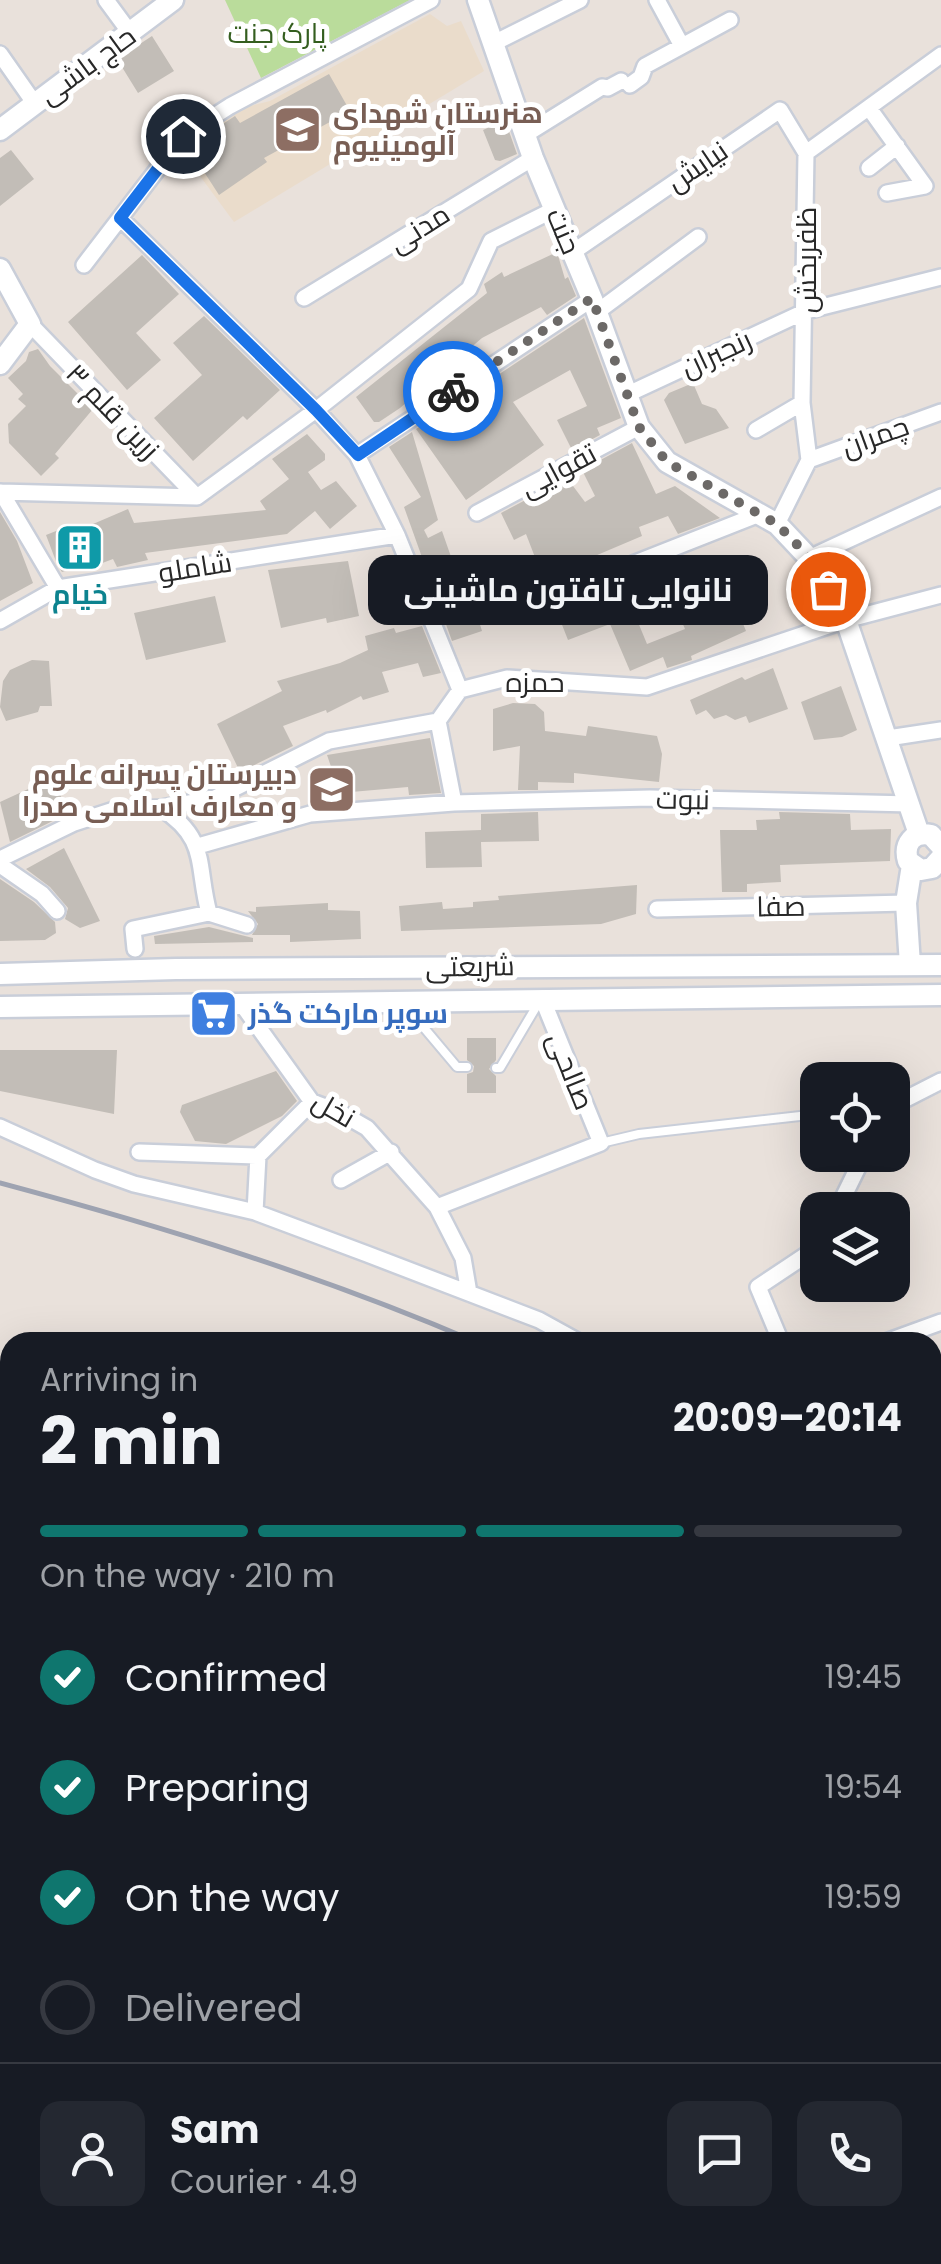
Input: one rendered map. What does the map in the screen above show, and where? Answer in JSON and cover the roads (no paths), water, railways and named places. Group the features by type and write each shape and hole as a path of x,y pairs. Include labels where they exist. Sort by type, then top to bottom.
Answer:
{"main road":[{"name":"حاج باشی","path":"0,130 172,0"},
{"name":"جنت","path":"478,0 534,158 595,305 639,427 667,462 767,520 810,558 846,620 919,834"},
{"path":"0,269 30,324 0,364"},
{"path":"941,846 931,835 919,834 907,845 906,856 912,865 927,870 941,858"},
{"path":"910,965 906,903 912,865"},
{"name":"شریعتی","path":"0,974 176,968 941,964"},
{"path":"53,973 44,987 45,996 56,1008"},
{"name":"شریعتی","path":"0,1008 941,995"}],"street":[{"path":"106,0 131,34"},
{"path":"84,265 183,136 230,106 430,0"},
{"path":"492,44 580,0"},
{"path":"657,0 682,46"},
{"path":"525,134 602,86 608,88 641,77 645,66 730,20"},
{"path":"0,54 34,104"},
{"path":"806,154 941,55"},
{"path":"869,108 925,186 887,193"},
{"name":"نیایش","path":"573,252 780,110 806,154"},
{"path":"870,168 897,146"},
{"name":"ظفربخش","path":"806,154 802,403 810,460"},
{"name":"مدنی","path":"304,298 534,158"},
{"path":"1,492 196,497 316,410 469,289 491,240 554,209"},
{"path":"57,911 42,894 0,862 74,823 114,810 161,808 215,798 329,742 438,721 460,690 397,536 358,455 120,218"},
{"path":"358,455 698,237"},
{"name":"رنجبران","path":"626,395 806,311 941,278"},
{"name":"زرین قلم ۳","path":"30,324 196,497"},
{"path":"756,430 802,403"},
{"name":"چمران","path":"810,460 941,412"},
{"name":"تقوایی","path":"477,513 639,427"},
{"path":"554,595 767,520 810,460"},
{"path":"1,492 58,588"},
{"path":"810,558 941,498"},
{"name":"شاملو","path":"0,620 58,588 397,536"},
{"name":"حمزه","path":"460,690 508,678 647,687 846,620 941,594"},
{"path":"438,721 454,803"},
{"path":"888,738 941,730"},
{"name":"نبوت","path":"198,846 310,814 454,803 650,798 911,804"},
{"path":"161,808 177,818 198,846 204,874 202,889 209,913"},
{"name":"صفا","path":"657,908 906,903"},
{"path":"135,949 134,928 209,913 247,925"},
{"name":"صالحی","path":"542,998 600,1143"},
{"name":"نخل","path":"241,1003 312,1102 368,1128 436,1207 463,1258 469,1293"},
{"path":"910,1097 941,1082"},
{"path":"255,1212 258,1156 312,1102"},
{"path":"0,1127 94,1170 134,1184 255,1212 539,1320 561,1332"},
{"path":"436,1207 600,1143"},
{"path":"139,1152 258,1156"},
{"path":"341,1180 391,1152"},
{"path":"777,1332 758,1287 800,1258"},
{"path":"914,1332 941,1322"}],"lane":[{"path":"496,1068 500,1068 542,998"},
{"path":"402,1001 456,1067 467,1067"},
{"path":"600,1143 639,1134 800,1116"}],"railway":[{"path":"0,1183 241,1254 451,1332"}],"place":[{"name":"هنرستان شهدای آلومینیوم","path":"298,129"},
{"name":"خیام","path":"80,547"},
{"name":"نانوایی تافتون ماشینی","path":"828,589"},
{"name":"دبیرستان پسرانه علوم و معارف اسلامی صدرا","path":"332,790"},
{"name":"سوپر مارکت گذر","path":"213,1013"}],"park label":[{"name":"پارک جنت","path":"277,33"}]}
